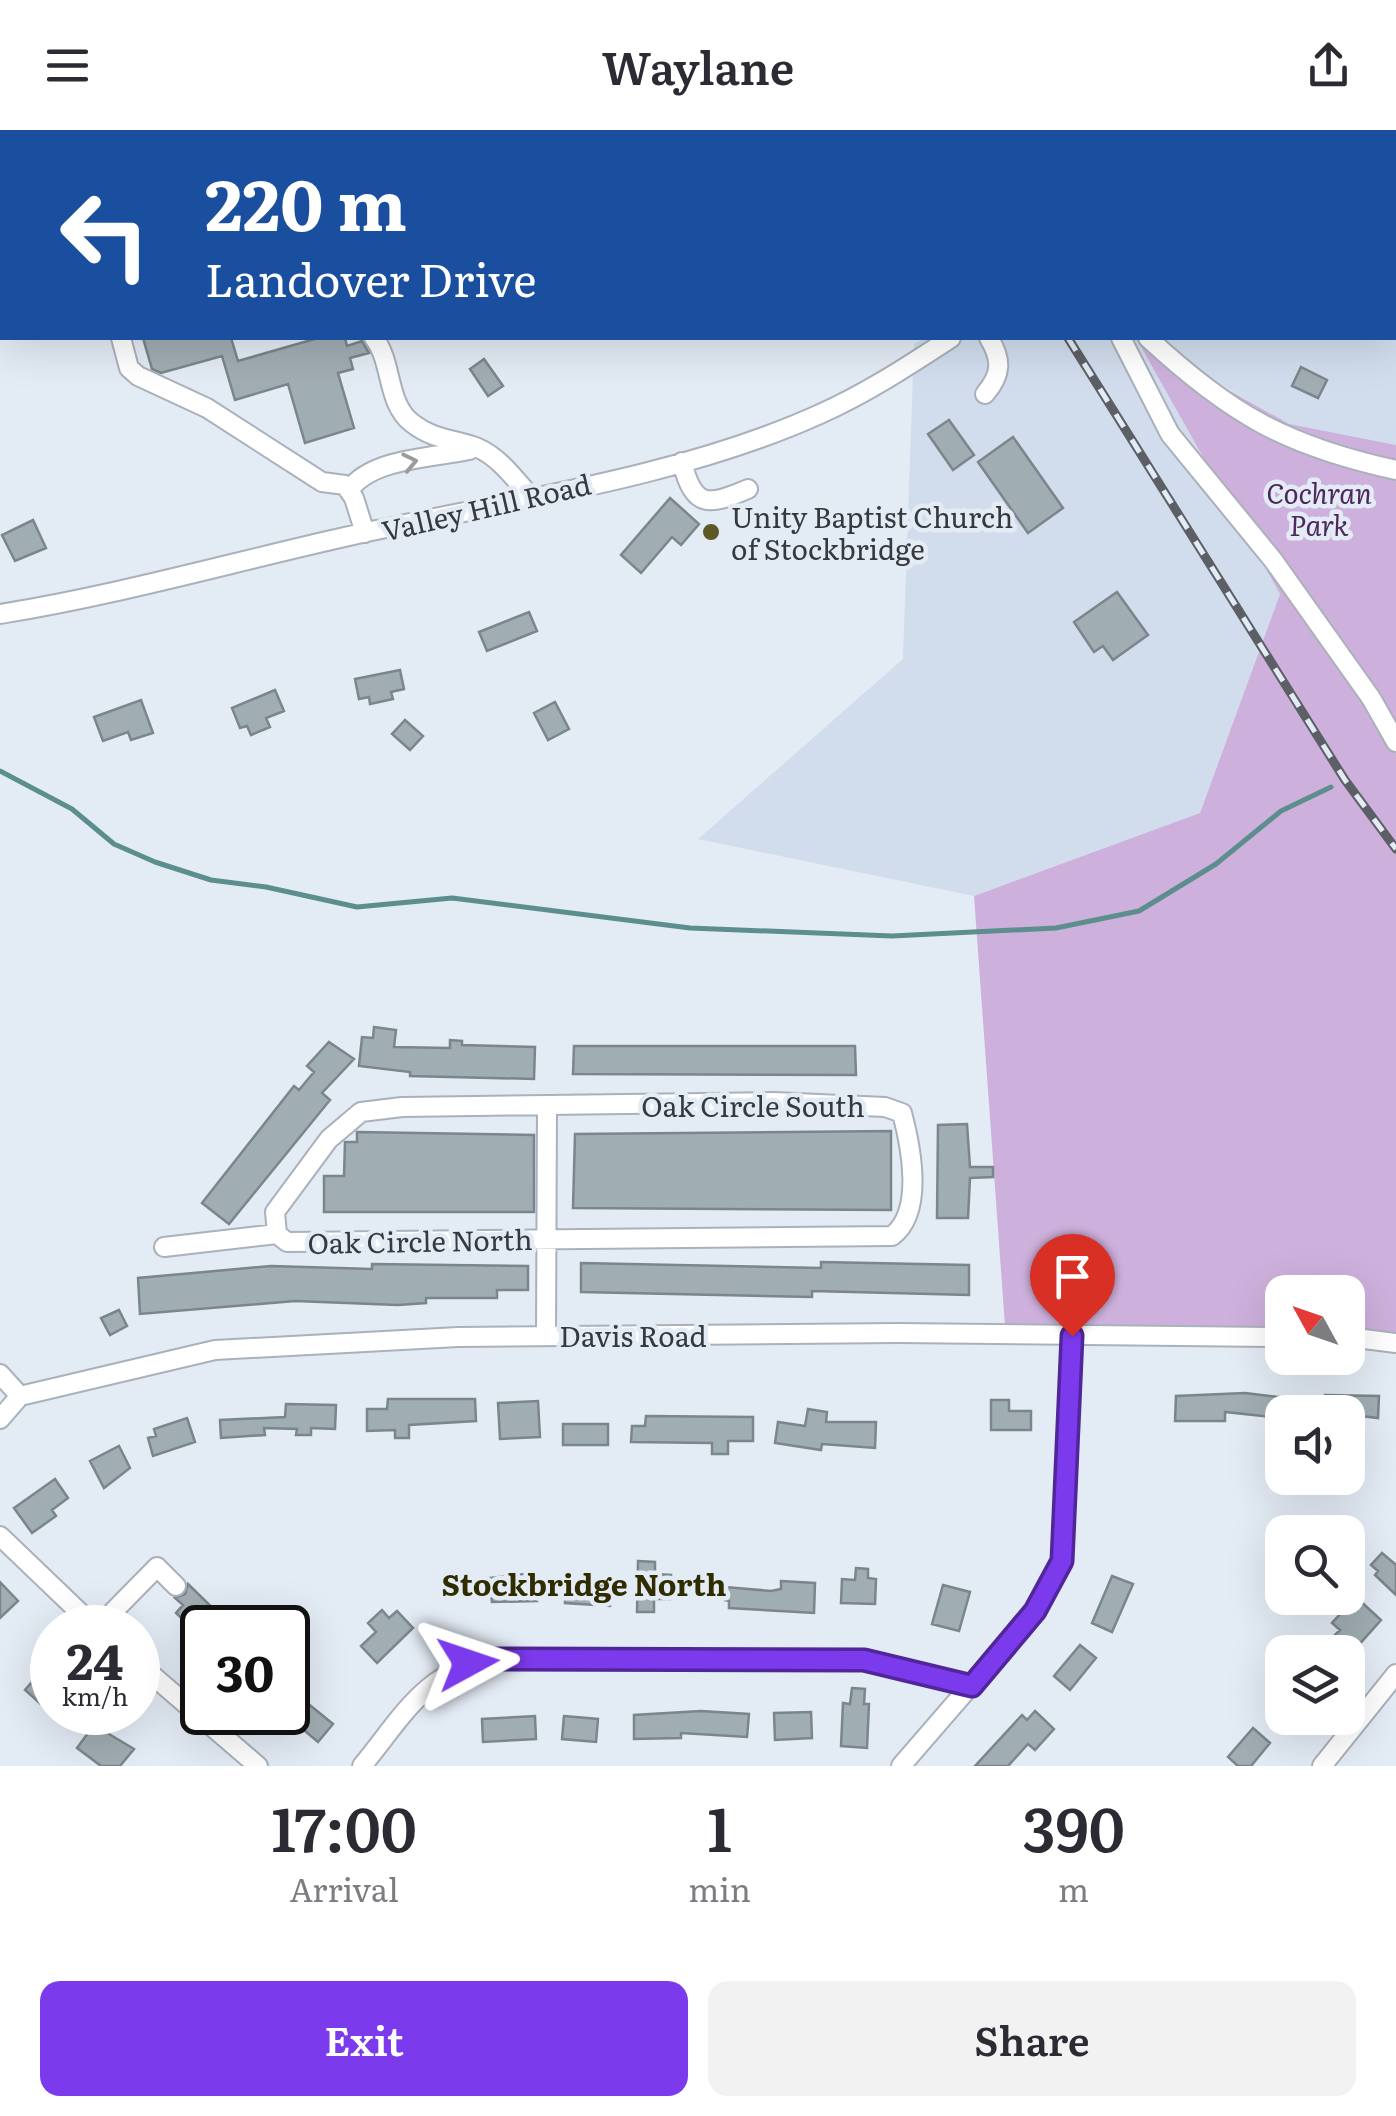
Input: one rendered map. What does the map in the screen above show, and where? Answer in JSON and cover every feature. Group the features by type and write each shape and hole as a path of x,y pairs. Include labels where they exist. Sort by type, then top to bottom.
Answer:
{"street":[{"path":"122,340 129,368 138,376 207,408 322,482 349,490"},
{"path":"375,340 400,409 411,422 444,442 478,448 501,464 530,496"},
{"name":"Valley Hill Road","path":"0,614 73,602 682,462 819,414 883,383 948,340"},
{"path":"986,394 998,380 1000,362 990,340"},
{"path":"1122,340 1170,434 1273,560 1372,698 1396,742"},
{"path":"1150,340 1212,395 1246,418 1332,456 1396,470"},
{"path":"349,490 360,476 374,470 478,448"},
{"path":"682,462 688,486 704,500 716,503 748,490"},
{"path":"349,490 365,532"},
{"name":"Oak Circle South","path":"547,1106 774,1102 885,1107 902,1113 911,1204 904,1227 892,1236 547,1238"},
{"path":"546,1336 547,1106"},
{"name":"Oak Circle North","path":"547,1106 362,1112 329,1139 275,1212 277,1234 287,1242 547,1238"},
{"path":"164,1247 277,1234"},
{"name":"Davis Road","path":"20,1396 215,1350 546,1336 1265,1337"},
{"path":"901,1766 1035,1611 1062,1561 1072,1336"},
{"path":"1365,1339 1396,1343"},
{"path":"0,1374 20,1396 0,1419"},
{"path":"0,1536 73,1605"},
{"path":"120,1605 157,1567 176,1586"},
{"path":"362,1766 431,1684 452,1668 482,1661 864,1660 972,1686"},
{"path":"1322,1766 1396,1674"},
{"path":"160,1682 180,1697"},
{"path":"224,1735 258,1766"}],"shaded area":[{"path":"921,340 1137,340 1280,594 1200,813 974,896 698,839 903,659 914,344"},
{"path":"1146,340 1396,340 1396,445 1289,425"}],"green space":[{"name":"Cochran Park","path":"1137,340 1289,424 1396,445 1396,1338 1365,1337 1365,1275 1265,1275 1265,1334 1005,1326 974,896 1200,813 1280,594"}],"building":[{"path":"144,340 232,340 238,361 311,340 346,340 347,346 362,341 369,353 350,358 353,369 338,373 354,428 305,443 288,384 235,400 222,356 161,373 152,369"},
{"path":"484,359 503,386 488,396 470,369"},
{"path":"1301,367 1327,380 1318,398 1292,386"},
{"path":"949,420 974,455 953,470 928,434"},
{"path":"1013,437 1063,508 1028,533 978,462"},
{"path":"670,498 699,524 681,545 672,537 641,573 621,555"},
{"path":"33,520 46,548 15,561 2,535"},
{"path":"1117,592 1148,635 1113,660 1103,646 1094,652 1074,622"},
{"path":"529,612 537,631 487,651 479,632"},
{"path":"400,670 404,689 391,692 393,699 370,704 369,697 359,699 355,679"},
{"path":"275,690 284,711 266,718 270,727 251,735 247,726 240,728 232,708"},
{"path":"141,700 153,733 131,740 128,732 103,741 94,717"},
{"path":"555,702 569,729 548,740 534,713"},
{"path":"405,720 423,736 410,750 392,734"},
{"path":"374,1027 396,1030 394,1047 450,1048 450,1040 462,1041 462,1045 535,1047 534,1079 410,1076 410,1072 359,1066 362,1037 373,1038"},
{"path":"329,1042 354,1059 322,1093 330,1100 229,1224 202,1203 294,1086 299,1090 314,1072 307,1066"},
{"path":"574,1046 855,1046 856,1075 573,1074"},
{"path":"967,1124 970,1167 993,1167 993,1177 970,1178 968,1218 937,1218 938,1125"},
{"path":"891,1131 891,1210 573,1208 575,1134"},
{"path":"357,1132 534,1135 534,1212 324,1212 324,1176 344,1176 345,1142 357,1142"},
{"path":"821,1262 969,1265 969,1295 812,1291 812,1297 581,1292 581,1263 821,1268"},
{"path":"372,1264 528,1266 528,1290 497,1290 497,1298 426,1298 426,1303 398,1305 295,1301 140,1314 138,1278 271,1266 372,1269"},
{"path":"119,1310 127,1326 110,1335 101,1318"},
{"path":"1265,1395 1265,1416 1225,1412 1225,1421 1175,1421 1176,1396"},
{"path":"1365,1396 1379,1396 1378,1418 1365,1417"},
{"path":"388,1399 475,1399 476,1421 409,1425 409,1438 395,1438 395,1430 367,1431 367,1409 387,1409"},
{"path":"991,1400 1009,1400 1009,1411 1031,1411 1031,1430 991,1430"},
{"path":"538,1401 540,1437 500,1439 498,1403"},
{"path":"286,1404 336,1405 335,1429 311,1428 311,1435 296,1435 297,1429 264,1428 265,1435 221,1438 220,1420 285,1417"},
{"path":"808,1409 827,1412 826,1422 876,1422 875,1448 822,1444 821,1450 775,1443 778,1422 805,1426"},
{"path":"646,1416 753,1417 753,1441 728,1441 728,1454 712,1454 712,1443 631,1442 632,1426 645,1426"},
{"path":"187,1418 195,1442 153,1456 148,1438 156,1436 154,1429"},
{"path":"563,1424 608,1424 608,1445 563,1445"},
{"path":"119,1446 130,1468 104,1488 90,1461"},
{"path":"55,1479 68,1498 52,1510 56,1516 32,1533 14,1508"},
{"path":"1382,1553 1396,1565 1396,1595 1375,1575 1378,1571 1371,1565"},
{"path":"638,1561 655,1562 655,1574 671,1575 670,1599 654,1599 654,1612 637,1612"},
{"path":"856,1568 868,1569 868,1578 876,1579 875,1604 841,1603 842,1579 855,1580"},
{"path":"534,1573 537,1601 492,1602 489,1578"},
{"path":"1112,1576 1133,1584 1112,1632 1092,1623"},
{"path":"566,1579 611,1581 610,1606 565,1603"},
{"path":"781,1581 815,1583 814,1613 729,1608 729,1601 725,1600 726,1587 771,1591 781,1589"},
{"path":"0,1582 18,1601 0,1618"},
{"path":"188,1584 210,1605 183,1605 175,1598 185,1594"},
{"path":"943,1585 970,1592 959,1631 932,1624"},
{"path":"1365,1605 1381,1620 1365,1638 1335,1635 1340,1630 1332,1623 1339,1615 1365,1615"},
{"path":"382,1610 389,1618 397,1611 413,1628 377,1663 361,1646 376,1632 368,1623"},
{"path":"1080,1645 1096,1658 1070,1690 1054,1676"},
{"path":"852,1688 865,1689 864,1704 869,1704 867,1748 841,1746 843,1703 850,1704"},
{"path":"310,1705 333,1724 318,1742 310,1735"},
{"path":"701,1711 749,1714 747,1737 681,1733 681,1738 634,1739 634,1715"},
{"path":"1035,1711 1054,1729 1035,1750 1028,1744 1008,1766 975,1766 1022,1715 1027,1720"},
{"path":"811,1712 812,1738 775,1740 774,1713"},
{"path":"535,1716 536,1739 483,1742 482,1719"},
{"path":"564,1716 598,1719 596,1742 562,1739"},
{"path":"1253,1728 1270,1743 1251,1766 1238,1766 1228,1757"},
{"path":"87,1735 111,1735 134,1749 120,1766 101,1766 77,1748"}],"waterway":[{"path":"0,771 72,809 114,844 211,880 266,887 357,907 452,898 690,928 892,936 1056,928 1139,911 1216,864 1281,811 1331,787"}],"railway":[{"path":"1069,340 1345,780 1396,849"}],"place":[{"name":"Unity Baptist Church of Stockbridge","path":"711,532"}],"district":[{"name":"Stockbridge North","path":"584,1583"}],"route":[{"path":"468,1663 496,1659 864,1660 972,1686 1035,1611 1062,1561 1067,1520 1072,1336"}]}
